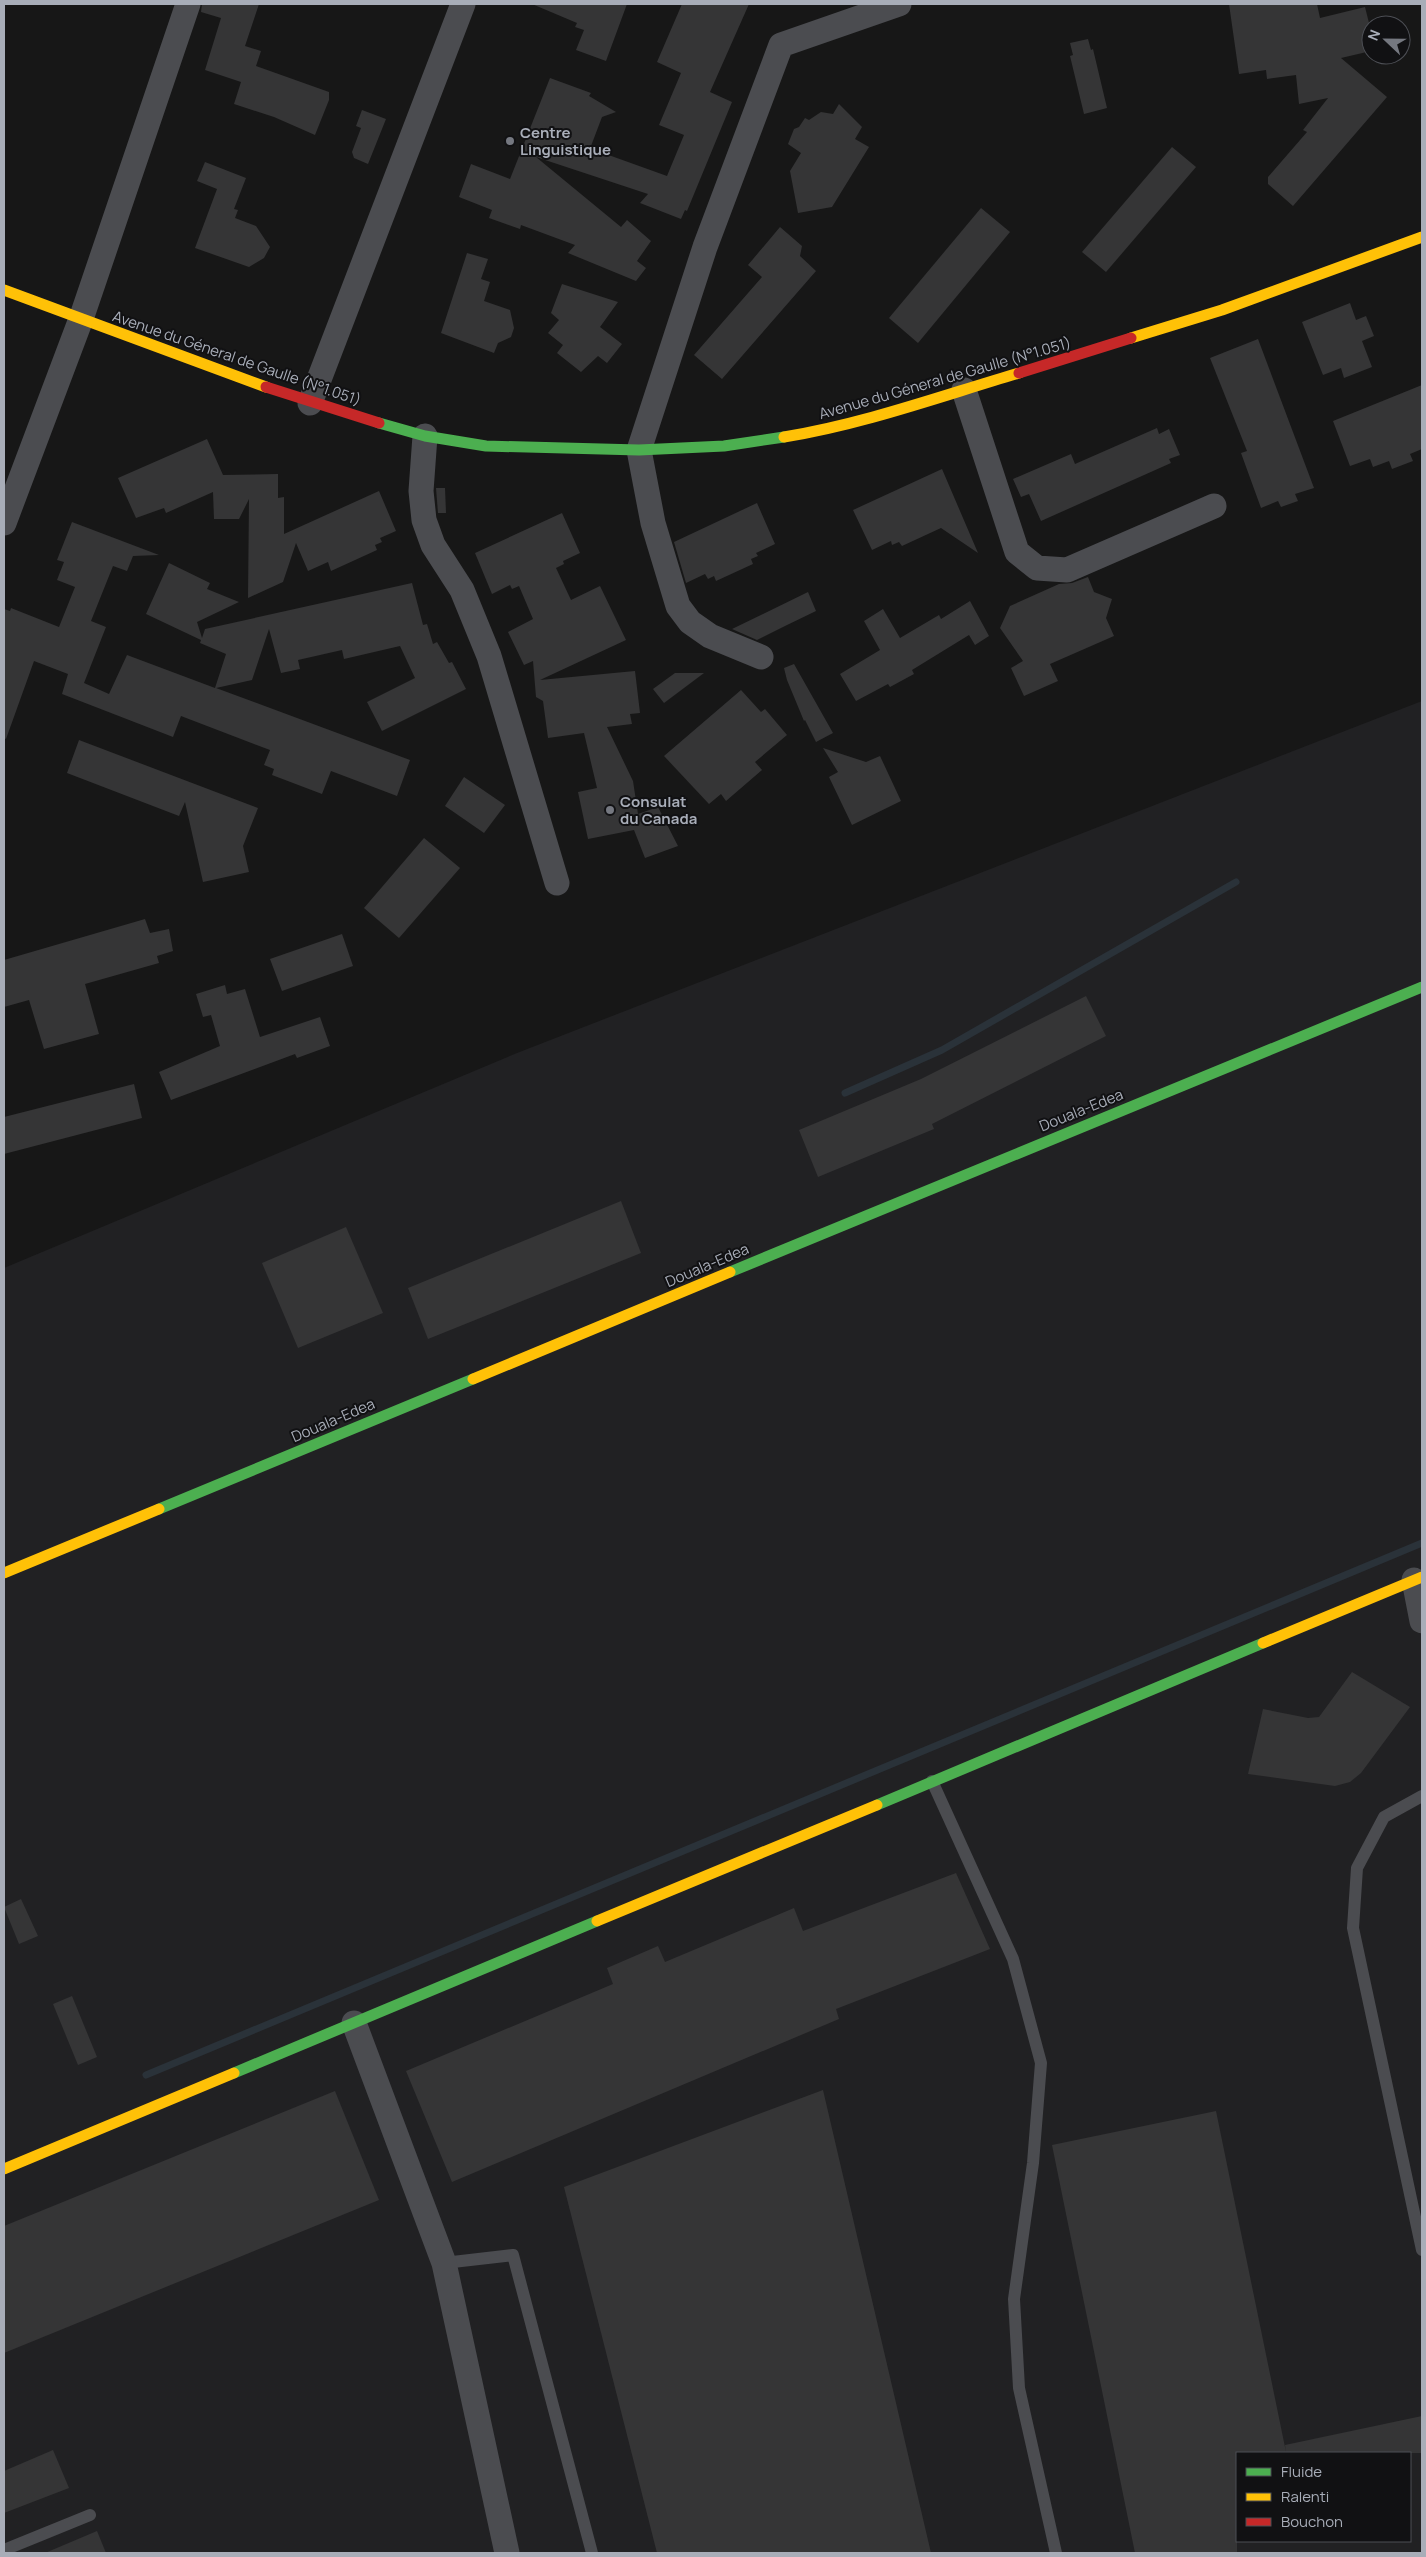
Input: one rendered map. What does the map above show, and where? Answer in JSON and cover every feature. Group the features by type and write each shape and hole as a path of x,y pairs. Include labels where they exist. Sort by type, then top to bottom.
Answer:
{"main road":[{"name":"Avenue du Géneral de Gaulle (N°1.051)","path":"4,290 185,359 310,403 425,436 486,446 639,450 724,446 815,432 964,390 1222,310 1422,236"},
{"name":"Douala-Edea","path":"4,1573 1032,1146 1422,988"},
{"path":"4,2169 1418,1579"}],"street":[{"path":"4,523 81,319 188,4"},
{"path":"310,403 463,4"},
{"path":"761,657 710,636 690,622 678,606 653,522 639,450 705,247 781,45 900,4"},
{"path":"964,390 1018,552 1037,568 1067,570 1214,506"},
{"path":"425,436 421,491 424,520 434,545 462,590 489,656 557,883"},
{"path":"1418,1579 1422,1621"},
{"path":"354,2023 444,2263 507,2553"}],"lane":[{"path":"932,1781 1013,1959 1041,2063 1033,2163 1014,2299 1019,2388 1056,2553"},
{"path":"1422,1796 1384,1817 1357,1868 1353,1928 1422,2250"},
{"path":"444,2263 513,2255 592,2553"},
{"path":"4,2550 90,2515"}],"shaded area":[{"path":"1422,701 1422,2553 4,2553 4,1268 517,1053"}],"building":[{"path":"202,4 259,4 245,46 261,51 256,66 329,92 329,100 315,135 274,117 234,104 241,82 205,70 221,18 201,12"},
{"path":"532,4 627,4 606,61 576,50 584,30 575,27 577,23"},
{"path":"682,4 749,4 710,92 732,102 687,211 685,210 681,219 640,203 648,194 536,157 621,227 627,220 651,241 637,261 646,268 636,281 568,253 575,245 521,225 520,229 489,218 492,210 459,197 471,164 510,179 550,78 591,93 589,96 616,112 602,117 591,146 604,150 603,153 667,176 684,135 659,125 681,73 657,62"},
{"path":"1229,4 1317,4 1320,18 1365,7 1367,15 1361,15 1361,53 1341,58 1387,97 1293,206 1268,184 1268,177 1307,132 1303,130 1328,98 1299,104 1296,75 1267,79 1266,70 1239,74"},
{"path":"1088,39 1091,50 1093,49 1107,108 1084,114 1070,56 1073,55 1070,43"},
{"path":"839,104 862,127 855,139 869,147 832,207 798,213 790,171 801,153 788,144 794,129 799,127 805,118 809,120 821,112 833,114"},
{"path":"362,110 386,119 368,164 354,158 352,152 361,128 356,126"},
{"path":"1172,147 1196,167 1106,272 1082,252"},
{"path":"205,162 246,178 234,209 238,210 235,218 256,226 270,247 264,258 249,267 195,248 217,189 197,181"},
{"path":"981,208 1010,232 918,343 889,318"},
{"path":"780,227 802,246 800,256 816,271 722,379 694,355 762,277 748,265"},
{"path":"467,253 488,259 481,279 490,282 484,301 510,310 514,328 511,337 498,343 494,353 441,333"},
{"path":"562,284 618,302 600,327 622,344 607,363 598,356 581,372 557,353 563,345 548,333 559,320 551,313"},
{"path":"1350,303 1356,320 1366,316 1374,336 1362,341 1372,367 1344,378 1341,368 1323,375 1302,322"},
{"path":"1258,339 1314,488 1295,494 1298,501 1281,507 1278,501 1261,508 1241,453 1247,451 1210,358"},
{"path":"1422,385 1422,449 1410,454 1413,461 1392,469 1389,461 1373,467 1370,459 1350,466 1333,421"},
{"path":"1157,428 1159,434 1169,429 1180,455 1169,459 1171,463 1041,521 1029,494 1021,497 1013,479 1071,454 1075,464"},
{"path":"207,439 223,475 278,474 278,498 284,497 284,534 379,491 396,531 380,538 382,542 375,545 377,550 331,571 328,562 308,571 296,543 283,582 248,598 249,499 239,519 214,519 213,492 166,513 164,508 136,518 118,478"},
{"path":"942,469 978,553 941,528 902,546 899,542 892,545 891,541 872,550 853,510"},
{"path":"436,488 445,488 446,513 438,513"},
{"path":"757,503 775,544 756,553 758,556 751,559 753,564 716,581 714,576 708,579 705,574 686,583 674,542"},
{"path":"562,513 580,553 563,561 564,564 556,568 571,600 600,586 626,640 540,680 635,671 640,713 630,714 632,724 607,727 633,781 638,814 658,807 678,846 645,858 634,830 588,839 578,792 597,788 584,733 548,738 543,701 536,697 533,661 524,665 508,632 533,619 519,586 512,589 510,585 492,594 475,553"},
{"path":"72,522 159,555 133,556 127,571 113,566 91,621 106,627 84,683 109,694 127,655 215,688 226,654 200,643 201,640 146,614 169,563 210,583 207,589 239,602 197,622 202,638 205,629 412,583 423,625 427,624 433,644 437,642 449,663 452,662 466,689 382,731 367,702 415,678 400,646 344,659 342,650 298,660 300,669 281,673 269,629 252,680 216,688 410,760 397,796 331,771 322,794 272,775 274,769 264,765 270,750 181,716 173,737 62,694 68,674 34,661 6,739 4,738 4,609 10,611 11,608 59,627 75,587 57,580 64,562 57,560"},
{"path":"1088,577 1094,592 1112,599 1106,618 1114,636 1050,664 1058,681 1024,696 1011,668 1023,661 1000,628 1010,606 1059,584 1072,583"},
{"path":"808,592 816,611 757,640 732,629"},
{"path":"970,601 989,636 975,645 969,635 912,670 914,674 890,687 888,684 856,701 840,674 880,650 864,621 883,609 900,638 939,615 941,619"},
{"path":"794,664 833,733 816,742 804,721 787,680 784,668"},
{"path":"675,673 704,673 664,703 653,689"},
{"path":"741,690 761,712 765,709 787,735 755,762 762,770 726,801 721,794 709,804 664,756"},
{"path":"79,740 258,808 243,846 249,872 203,882 185,802 179,816 67,773"},
{"path":"823,748 866,762 880,756 901,801 852,825 829,777 838,772"},
{"path":"464,777 505,805 484,833 445,806"},
{"path":"424,838 460,868 399,938 364,908"},
{"path":"145,919 150,933 169,929 173,951 157,956 159,963 85,984 99,1034 44,1049 29,1000 4,1007 4,960"},
{"path":"342,934 353,966 282,991 270,959"},
{"path":"225,985 227,994 245,989 260,1037 320,1017 330,1046 297,1058 295,1054 171,1100 159,1072 220,1046 211,1015 203,1017 196,994"},
{"path":"1086,996 1106,1036 932,1124 934,1129 818,1177 799,1130 921,1079"},
{"path":"134,1084 142,1118 4,1154 4,1117"},
{"path":"621,1201 641,1253 428,1339 408,1288"},
{"path":"346,1227 383,1313 298,1348 262,1263"},
{"path":"1352,1672 1410,1707 1361,1773 1350,1782 1335,1786 1248,1774 1263,1709 1308,1718 1319,1717"},
{"path":"956,1873 990,1949 836,2009 839,2019 452,2182 406,2071 613,1984 607,1968 658,1946 665,1962 794,1908 803,1931"},
{"path":"21,1899 38,1936 19,1944 4,1907"},
{"path":"72,1996 97,2057 78,2065 53,2004"},
{"path":"823,2090 931,2553 657,2553 564,2187"},
{"path":"335,2091 379,2200 4,2353 4,2226"},
{"path":"1216,2111 1286,2452 1236,2452 1237,2553 1135,2553 1052,2145"},
{"path":"1422,2416 1422,2453 1286,2452 1285,2445"},
{"path":"53,2450 69,2488 4,2513 4,2471"},
{"path":"97,2531 106,2553 45,2553"}],"waterway":[{"path":"845,1093 942,1050 1236,882"},
{"path":"146,2075 1422,1543"}],"traffic: fast":[{"path":"379,423 425,436 486,446 639,450 724,446 784,437"},
{"path":"730,1272 1422,987"},
{"path":"159,1509 473,1379"},
{"path":"877,1805 1263,1643"},
{"path":"234,2073 597,1921"}],"traffic: slow":[{"path":"1131,338 1222,310 1422,237"},
{"path":"4,290 266,387"},
{"path":"784,437 844,425 1019,373"},
{"path":"473,1379 730,1272"},
{"path":"4,1573 159,1509"},
{"path":"1263,1643 1422,1577"},
{"path":"597,1921 877,1805"},
{"path":"4,2169 234,2073"}],"traffic: jam":[{"path":"1019,373 1131,338"},
{"path":"266,387 379,423"}],"place":[{"name":"Centre Linguistique","path":"510,141"},
{"name":"Consulat du Canada","path":"610,810"}]}
